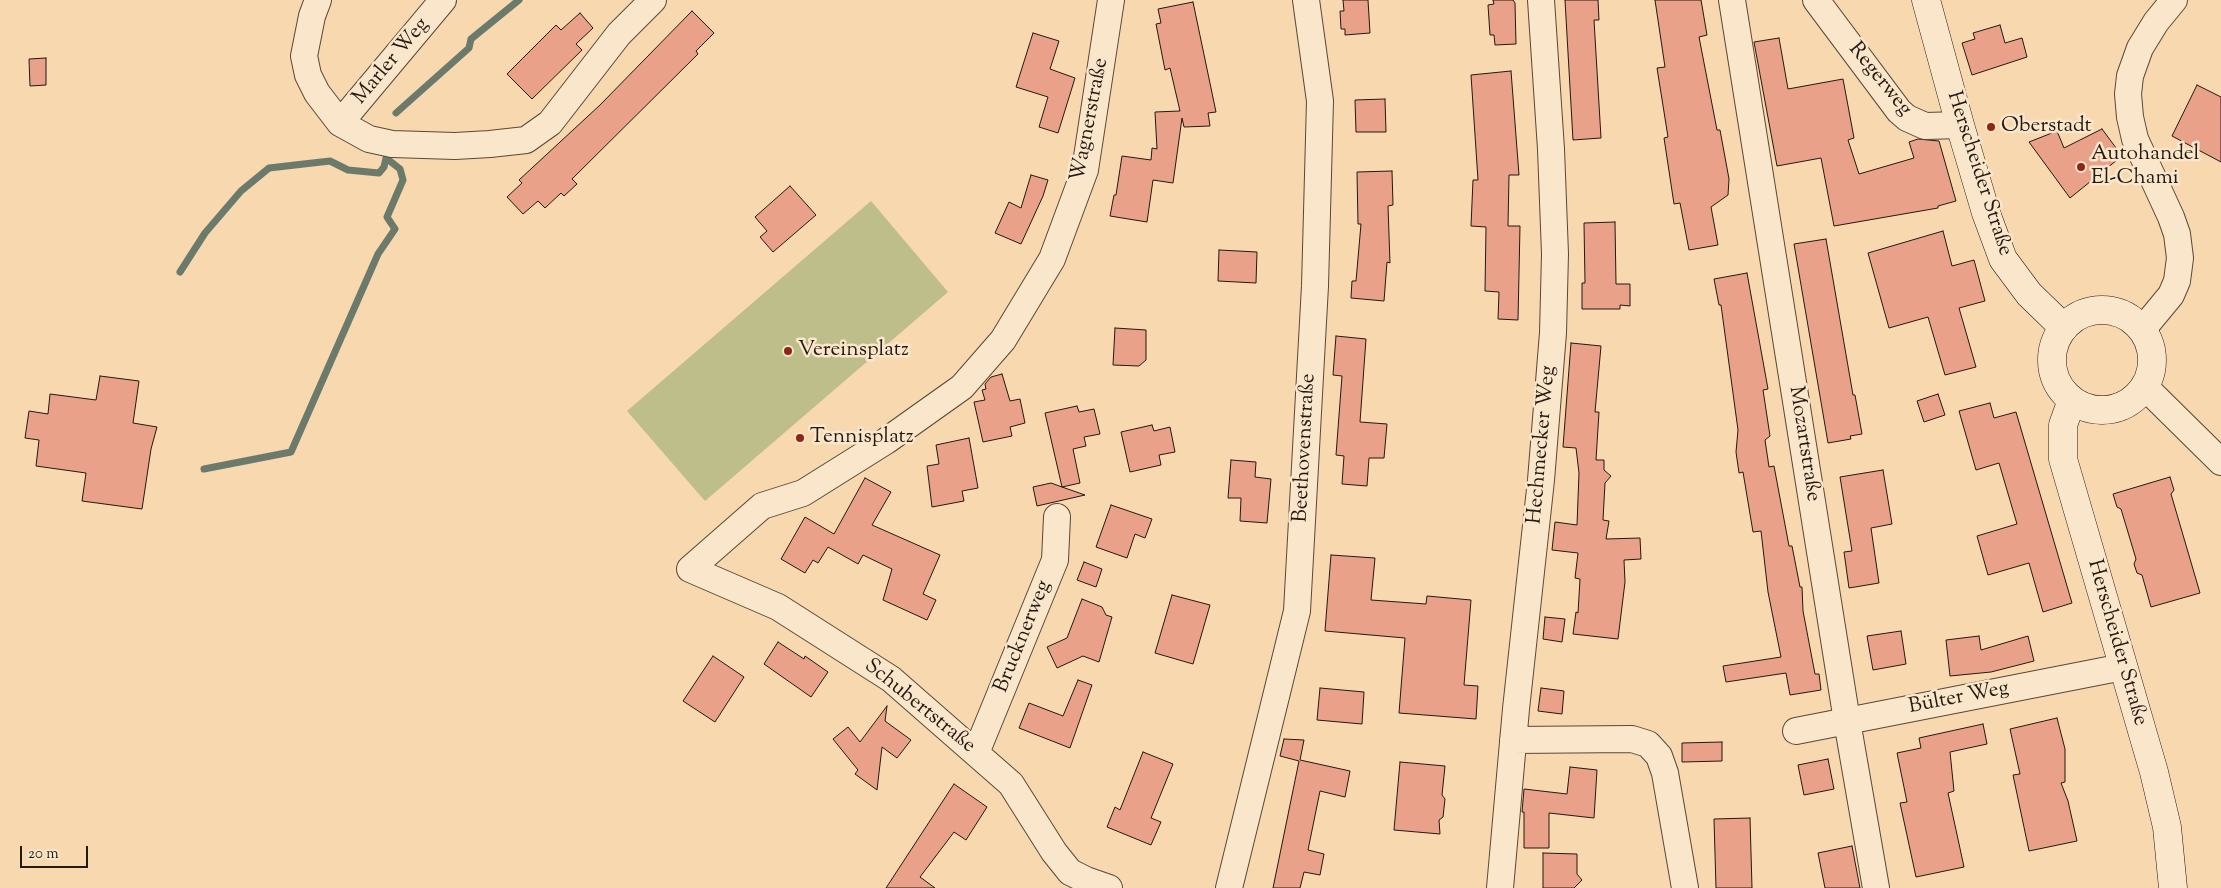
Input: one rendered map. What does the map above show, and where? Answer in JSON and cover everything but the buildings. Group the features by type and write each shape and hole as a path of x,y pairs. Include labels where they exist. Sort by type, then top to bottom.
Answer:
{"main road":[{"name":"Herscheider Straße","path":"1926,0 1986,213 2003,259 2020,283 2064,328"},
{"path":"2101,310 2122,314 2142,330 2150,347 2152,358 2150,377 2131,401 2110,410 2086,408 2072,400 2059,385 2053,366 2056,342 2064,328 2081,315 2101,310"},
{"name":"Herscheider Straße","path":"2072,400 2063,425 2063,459 2154,772 2167,827 2173,888"}],"street":[{"path":"318,0 312,16 304,56 308,75 317,93 340,123 369,139 392,144 454,146 526,140 550,123 619,34 653,0"},
{"name":"Marler Weg","path":"340,123 443,0"},
{"name":"Wagnerstraße","path":"690,570 762,506 803,493 886,442 962,387 1003,340 1052,260 1085,170 1110,0"},
{"name":"Beethovenstraße","path":"1229,888 1297,611 1316,286 1320,101 1306,0"},
{"name":"Hechmecker Weg","path":"1500,888 1513,740 1541,480 1553,333 1554,244 1541,0"},
{"name":"Mozartstraße","path":"1732,0 1847,721 1876,888"},
{"name":"Regerweg","path":"1816,0 1903,115 1925,126 1960,125"},
{"path":"2142,330 2171,295 2177,281 2180,258 2177,234 2136,139 2130,117 2128,94 2130,76 2140,48 2156,22 2174,0"},
{"path":"2144,386 2221,462"},
{"name":"Brucknerweg","path":"976,753 1056,560 1057,517"},
{"name":"Schubertstraße","path":"690,570 778,607 883,674 1011,784 1054,852 1070,872 1109,888"},
{"name":"Bülter Weg","path":"1796,731 2123,667"},
{"path":"1513,740 1632,739 1648,744 1659,756 1665,773 1685,888"}],"green space":[{"name":"Vereinsplatz","path":"871,201 948,292 705,501 627,411"}],"waterway":[{"path":"396,113 469,48 471,39 519,0"},
{"path":"180,272 205,233 241,191 269,168 330,161 348,170 379,173 384,167 386,158 400,169 403,180 387,217 395,229 378,254 291,452 204,469"}],"place":[{"name":"Oberstadt","path":"1991,127"},
{"name":"Autohandel El-Chami","path":"2081,167"},
{"name":"Vereinsplatz","path":"788,351"},
{"name":"Tennisplatz","path":"800,438"}]}
